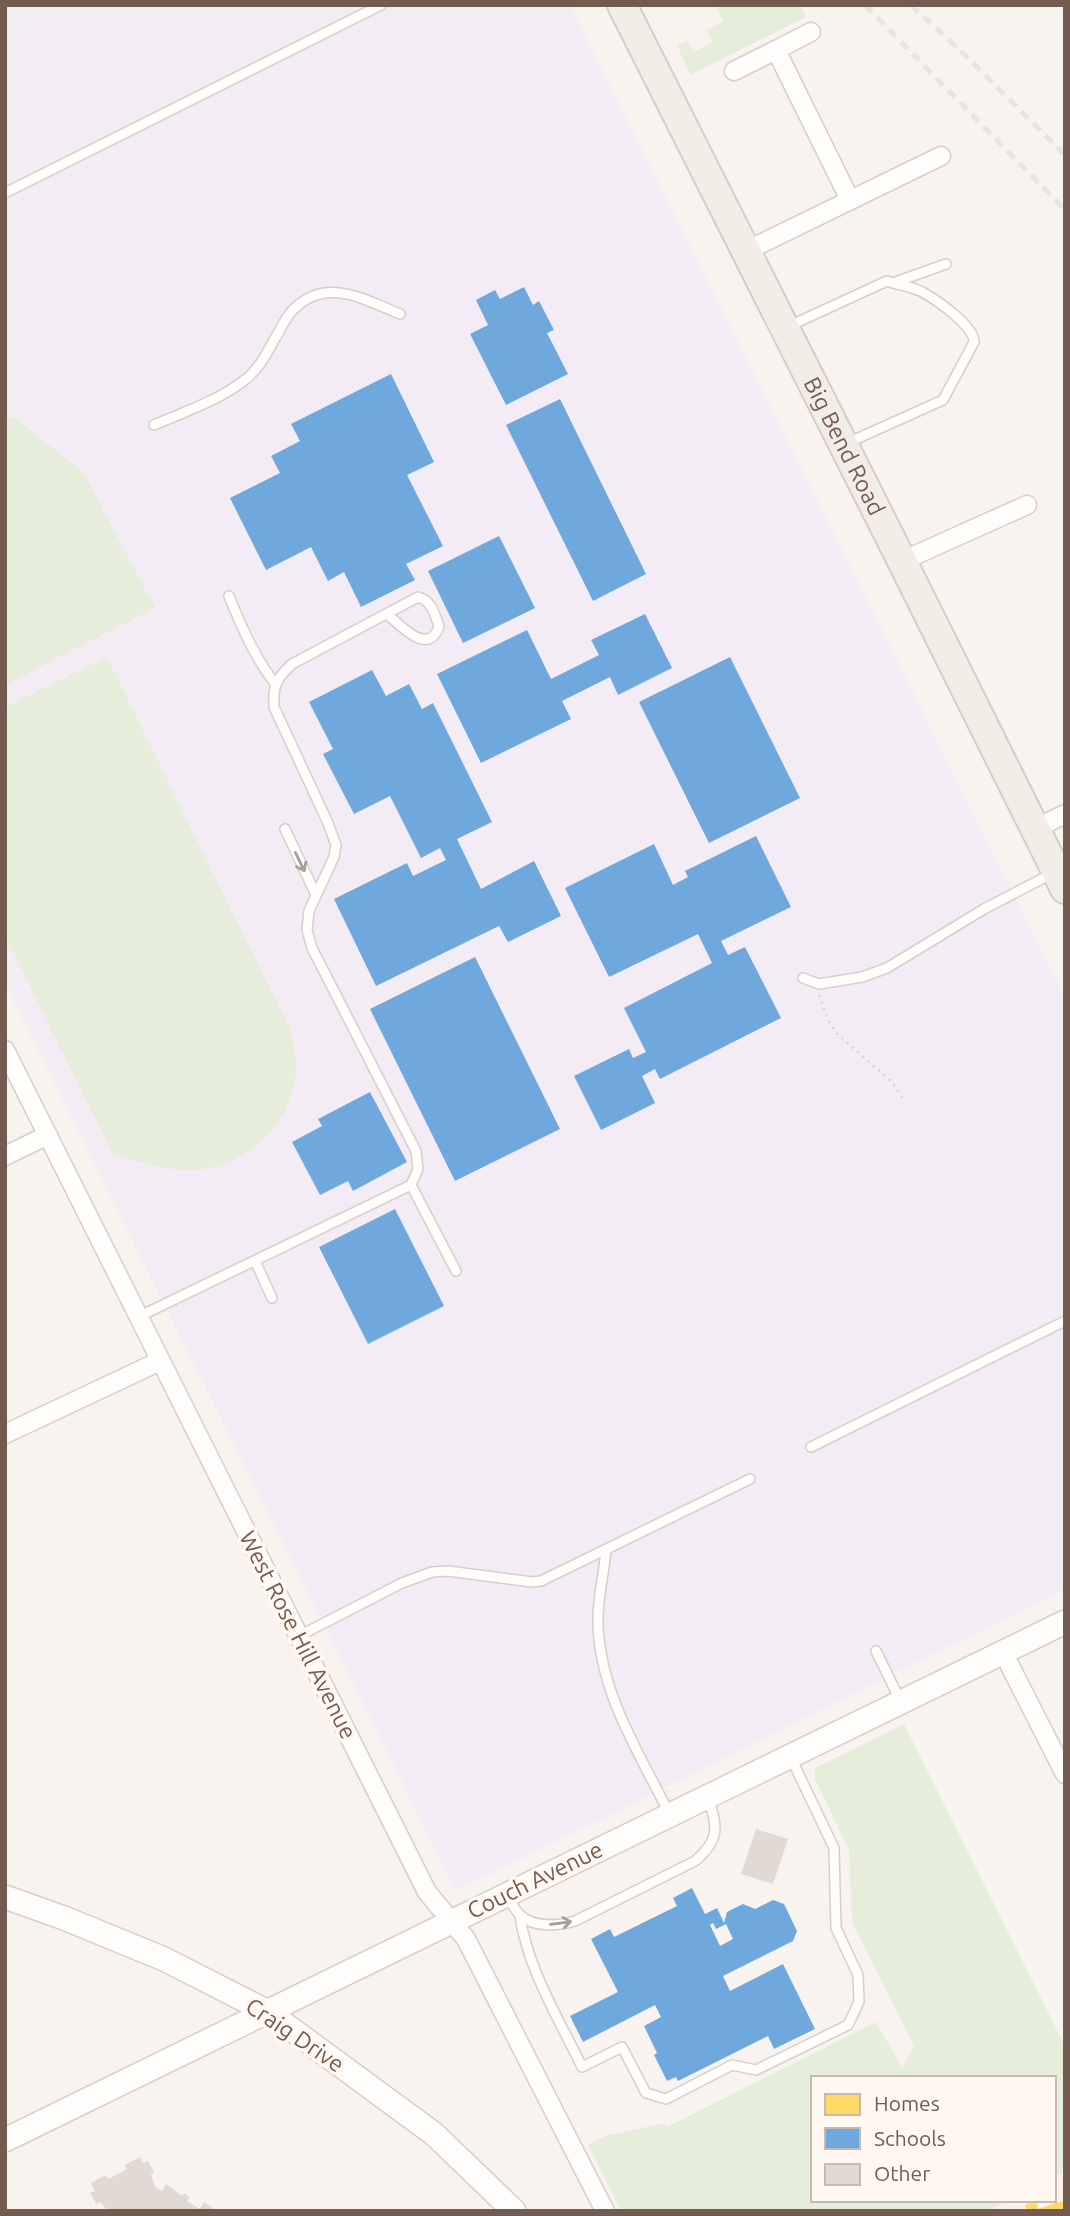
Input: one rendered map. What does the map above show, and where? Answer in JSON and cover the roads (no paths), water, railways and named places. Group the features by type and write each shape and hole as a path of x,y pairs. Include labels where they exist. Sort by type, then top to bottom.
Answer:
{"main road":[{"name":"Big Bend Road","path":"622,5 1060,880"}],"street":[{"path":"734,71 811,32"},
{"path":"776,50 850,200"},
{"path":"746,251 941,156"},
{"path":"902,561 1027,505"},
{"path":"1035,829 1065,814"},
{"name":"West Rose Hill Avenue","path":"5,1050 427,1892 466,1940 604,2211"},
{"path":"5,1156 48,1135"},
{"path":"5,1434 160,1361"},
{"name":"Couch Avenue","path":"5,2140 1065,1622"},
{"path":"1003,1652 1065,1774"},
{"name":"Craig Drive","path":"5,1897 64,1917 164,1959 268,2012 434,2134 514,2211"}],"lane":[{"path":"5,193 381,5"},
{"path":"893,283 946,264"},
{"path":"785,328 887,281 922,292 965,324 974,334 974,342 943,400 844,445"},
{"path":"154,425 248,378 290,313 306,299 328,291 353,295 400,314"},
{"path":"229,596 248,641 276,685"},
{"path":"138,1317 411,1185 418,1169 416,1151 312,948 307,930 309,911 334,857 336,845 274,707 274,691 279,677 292,664 418,597 431,605 439,626 437,634 430,639 421,640 410,635 387,614"},
{"path":"285,829 316,895"},
{"path":"803,978 819,984 862,977 887,968 984,909 1060,880"},
{"path":"411,1185 456,1271"},
{"path":"255,1261 272,1298"},
{"path":"811,1447 1065,1321"},
{"path":"299,1636 402,1583 432,1572 448,1571 532,1582 551,1577 750,1479"},
{"path":"606,1550 597,1623 607,1682 615,1704 670,1814"},
{"path":"876,1651 901,1701"},
{"path":"506,1894 520,1916 538,1976 582,2067 622,2047 646,2094 666,2099 732,2065 756,2070 848,2025 859,2002 858,1975 836,1928 834,1848 790,1755"},
{"path":"520,1916 542,1925 575,1921 695,1861 708,1850 713,1839 716,1822 707,1796"}],"railway":[{"path":"865,5 1065,210"},
{"path":"911,5 1065,155"}]}
